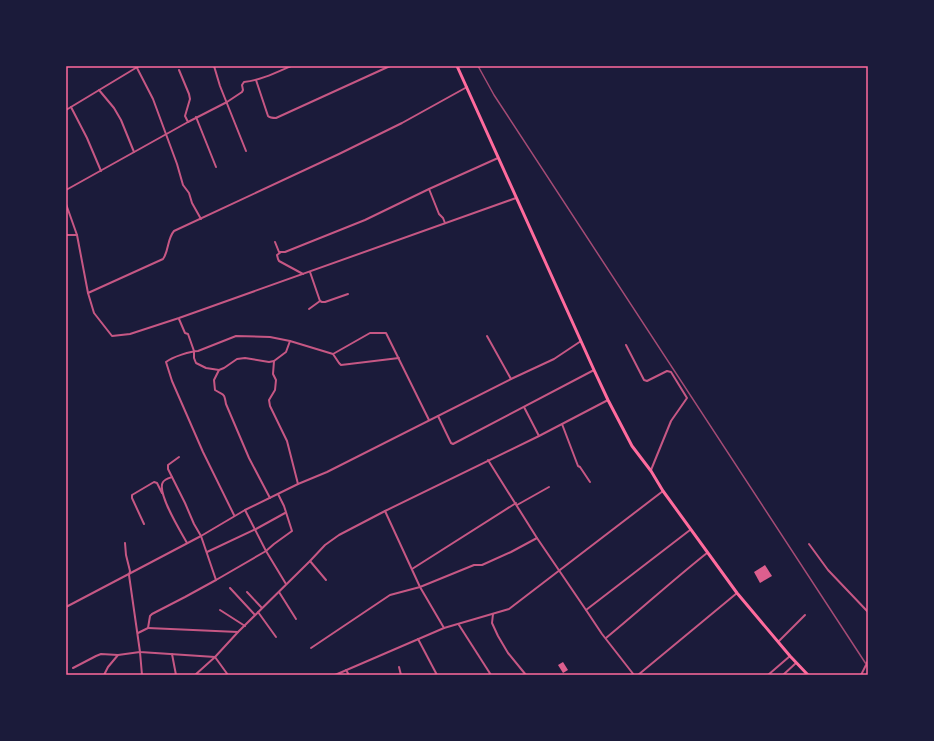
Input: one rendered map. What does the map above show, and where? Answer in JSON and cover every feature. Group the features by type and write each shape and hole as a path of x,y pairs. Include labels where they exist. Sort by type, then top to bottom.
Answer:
{"highway":[{"path":"456,66 467,87 594,370 632,446 690,530 737,593 796,663 808,675"}],"street":[{"path":"66,110 137,66 153,99 177,164 183,185 201,219"},
{"path":"214,66 220,86 246,151"},
{"path":"66,190 196,117 227,102 242,92 242,83 276,73 290,66"},
{"path":"256,80 268,116 273,118 390,66"},
{"path":"179,70 190,99 185,116 188,122"},
{"path":"88,293 163,259 171,235 174,231 339,154 402,123 467,87"},
{"path":"99,90 114,108 121,120 134,152"},
{"path":"71,107 87,138 101,171"},
{"path":"196,117 216,167"},
{"path":"303,274 279,261 277,255 281,252 285,252 366,220 429,189 498,158"},
{"path":"429,189 439,214 445,223"},
{"path":"66,204 77,235 88,293 94,313 112,336 130,334 179,318 516,198"},
{"path":"66,236 77,235"},
{"path":"275,242 278,250 281,252"},
{"path":"310,271 320,301"},
{"path":"309,309 320,301 325,302 348,294"},
{"path":"179,318 185,333 188,334 194,351 196,363 206,368 219,370"},
{"path":"333,354 370,334 386,333 400,358 429,420"},
{"path":"235,516 200,445 172,381 166,362 168,360 198,351 236,336 270,337 290,340 333,354 341,365 400,358"},
{"path":"487,336 511,379"},
{"path":"270,498 250,458 226,404 224,395 215,390 214,380 219,370 237,359 244,358 269,362 274,361 286,352 290,340"},
{"path":"66,607 202,536 245,510 298,484 327,472 511,379 554,359 581,341"},
{"path":"626,345 644,380 648,381 667,371 671,372 687,398 671,421 650,471"},
{"path":"274,361 273,374 276,380 275,390 269,400 270,406 287,441 298,484"},
{"path":"438,416 451,443 453,444 594,370"},
{"path":"195,675 215,657 325,545 339,535 608,400"},
{"path":"524,407 538,436"},
{"path":"562,424 578,466 590,482"},
{"path":"179,457 168,466 168,469 194,524 202,536 216,580"},
{"path":"488,460 537,538 586,610 634,675"},
{"path":"162,494 162,486 164,481 172,477"},
{"path":"144,524 132,495 154,482 157,483 172,516 187,543"},
{"path":"412,568 516,504 549,487"},
{"path":"335,675 444,628 459,625 509,609 663,491"},
{"path":"148,628 150,616 152,614 266,551 292,531 284,506 278,494"},
{"path":"245,510 266,551 286,585"},
{"path":"385,511 420,587 444,628"},
{"path":"206,552 256,529 285,513"},
{"path":"586,610 690,530"},
{"path":"311,648 390,595 420,587 474,565 482,565 537,538"},
{"path":"125,543 130,571 129,575 138,634 142,675"},
{"path":"809,544 828,570 868,612"},
{"path":"606,638 707,553"},
{"path":"310,561 326,580"},
{"path":"230,588 255,615"},
{"path":"247,592 262,608"},
{"path":"279,592 296,619"},
{"path":"638,675 737,593"},
{"path":"220,610 245,626"},
{"path":"258,612 276,637"},
{"path":"493,614 492,623 498,636 508,653 526,675"},
{"path":"778,642 805,616"},
{"path":"459,625 491,675"},
{"path":"138,634 148,628 238,632"},
{"path":"638,675 689,633"},
{"path":"418,639 437,675"},
{"path":"73,668 101,654 118,655 140,652 215,657"},
{"path":"172,654 176,675"},
{"path":"104,675 108,667 118,655"},
{"path":"768,675 790,656"},
{"path":"215,657 228,675"},
{"path":"861,675 868,661"},
{"path":"783,675 796,663"},
{"path":"399,667 401,675"},
{"path":"346,670 349,675"}],"building":[{"path":"765,565 772,576 760,583 754,572"},
{"path":"563,662 568,670 563,673 558,665"}],"railway":[{"path":"478,66 494,95 868,667"}]}
